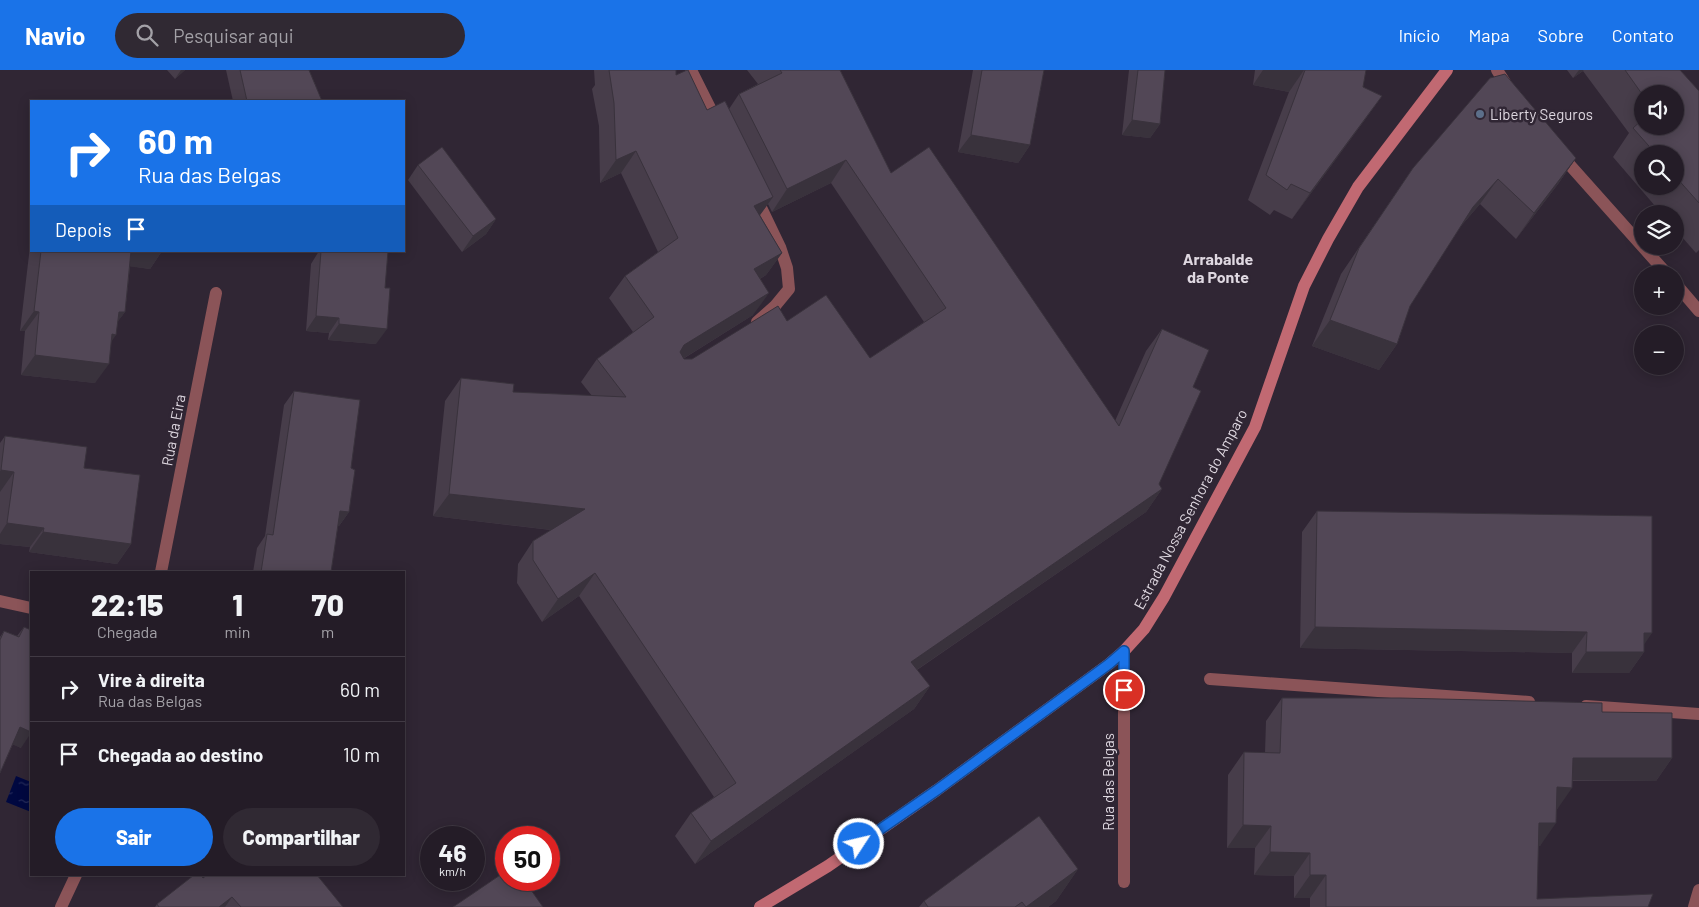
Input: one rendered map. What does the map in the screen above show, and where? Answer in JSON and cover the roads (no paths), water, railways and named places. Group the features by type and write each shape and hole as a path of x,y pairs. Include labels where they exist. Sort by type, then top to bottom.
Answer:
{"main road":[{"name":"Estrada Nossa Senhora do Amparo","path":"760,907 828,866 937,790 1109,664 1124,651 1144,628 1164,598 1255,427 1304,286 1328,240 1358,187 1447,70"}],"street":[{"path":"691,70 724,136"},
{"path":"1497,70 1518,102"},
{"path":"1551,144 1659,265"},
{"path":"750,185 780,247 787,268 789,288 775,306 750,326"},
{"path":"1684,290 1695,299 1699,311"},
{"name":"Rua da Eira","path":"161,571 216,293"},
{"path":"0,601 30,608"},
{"name":"Rua das Belgas","path":"1124,651 1124,882"},
{"path":"1210,679 1542,703"},
{"path":"1572,705 1699,714"},
{"path":"61,907 76,876"},
{"path":"1694,907 1699,890"}],"water":[{"path":"16,776 30,782 30,812 6,802"}],"place":[{"name":"Liberty Seguros","path":"1480,114"}],"district":[{"name":"Arrabalde da Ponte","path":"1218,267"}]}
